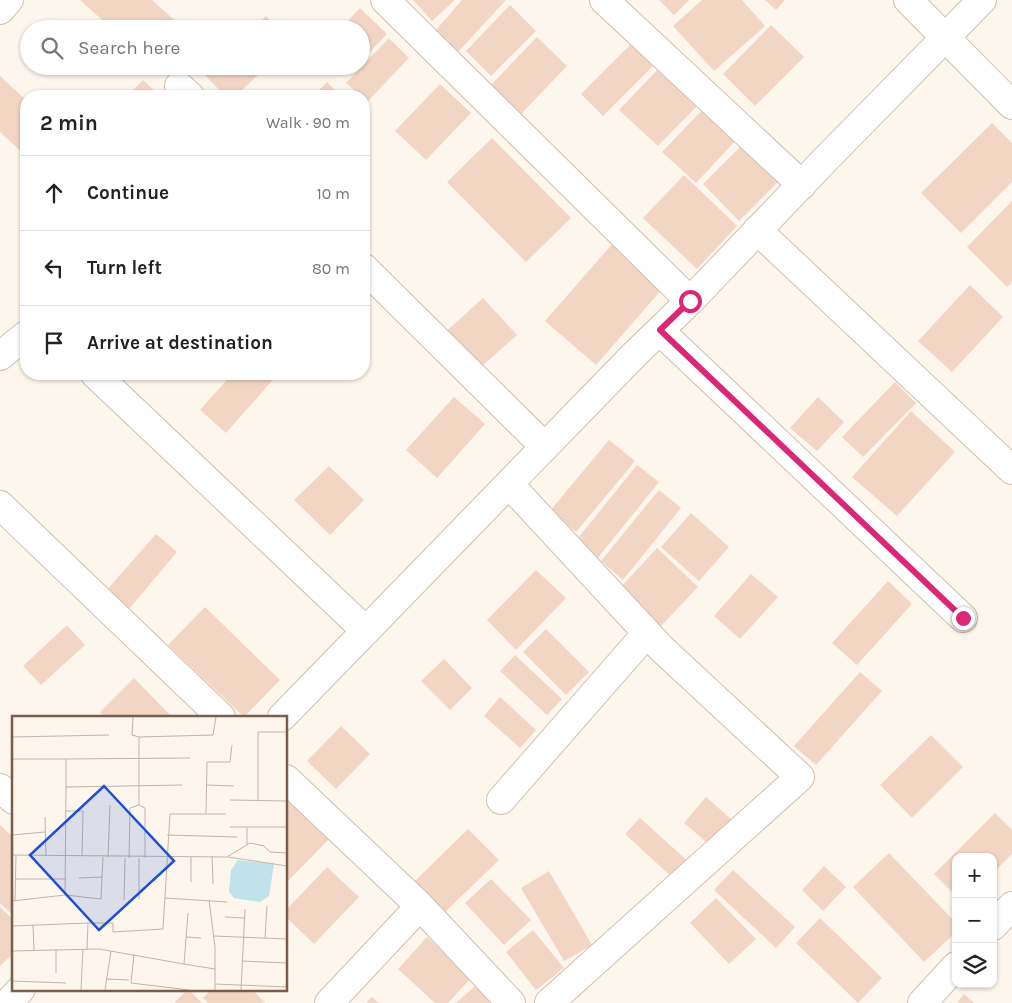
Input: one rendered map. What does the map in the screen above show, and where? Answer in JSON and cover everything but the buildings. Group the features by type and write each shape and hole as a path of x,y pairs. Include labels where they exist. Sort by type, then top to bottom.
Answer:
{"street":[{"path":"0,10 9,0"},
{"path":"385,0 690,301"},
{"path":"604,0 802,185"},
{"path":"908,0 1012,104"},
{"path":"283,716 982,0"},
{"path":"757,230 1012,470"},
{"path":"370,274 545,447"},
{"path":"660,330 963,618"},
{"path":"0,356 20,340"},
{"path":"101,380 366,631"},
{"path":"509,484 647,633 800,777 549,1003"},
{"path":"0,505 220,716"},
{"path":"501,800 647,633"},
{"path":"288,781 420,906 511,1003"},
{"path":"0,788 12,798"},
{"path":"329,1003 420,906"},
{"path":"997,922 1012,906"},
{"path":"922,1003 952,970"},
{"path":"8,1003 20,990"}],"route":[{"path":"690,301 660,330 963,618"}]}
